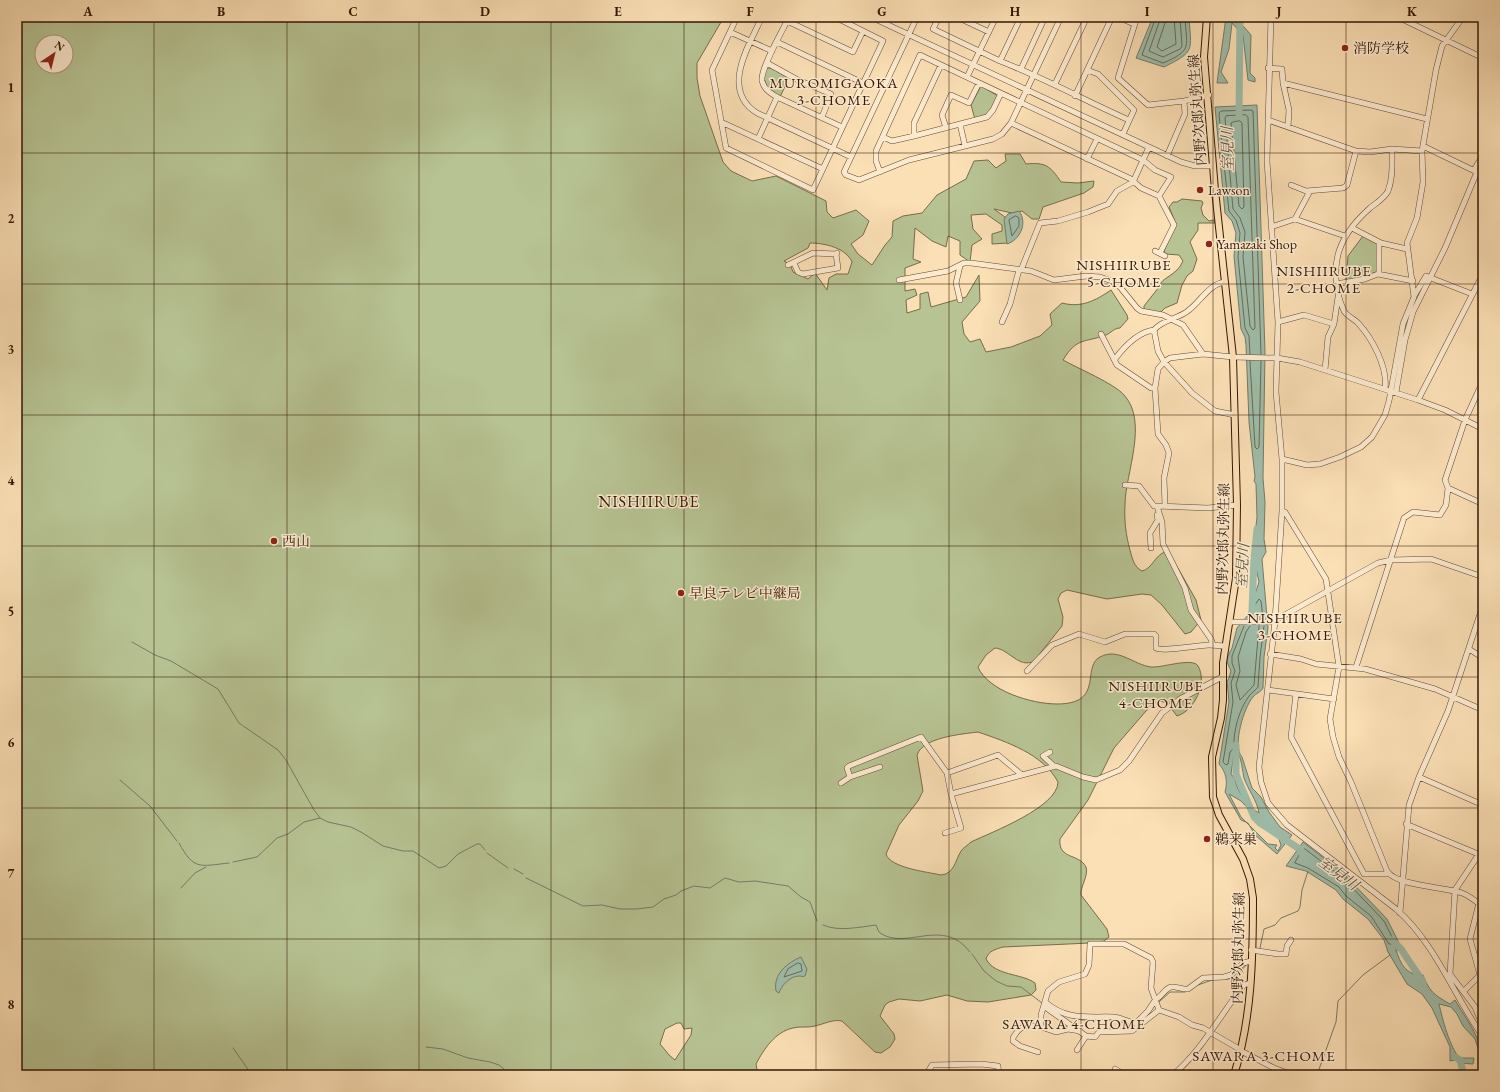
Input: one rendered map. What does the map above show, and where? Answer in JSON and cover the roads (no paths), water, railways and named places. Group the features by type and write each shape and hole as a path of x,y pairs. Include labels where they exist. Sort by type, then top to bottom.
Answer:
{"main road":[{"name":"内野次郎丸弥生線","path":"1207,17 1204,57 1209,95 1213,166 1225,282 1236,357 1234,415 1237,505 1236,578 1232,622 1225,646 1222,677 1223,700 1221,718 1212,757 1213,797 1219,815 1243,859 1250,880 1257,950 1251,961 1248,1018 1234,1075"}],"street":[{"path":"737,17 712,70 726,148 812,190 883,41 864,30 835,17"},
{"path":"762,17 739,71 741,93 749,108 767,118 851,157"},
{"path":"871,17 1123,134 1167,156 1188,164 1213,166"},
{"path":"917,17 844,172 846,175 862,180 909,160 997,137 1005,131 1011,123 1061,17"},
{"path":"939,17 933,29 1000,61 1056,84 1075,96 1129,120"},
{"path":"957,17 989,32"},
{"path":"967,78 996,17"},
{"path":"1000,61 1021,17"},
{"path":"1021,69 1045,17"},
{"path":"1056,84 1087,17"},
{"path":"1075,96 1112,17"},
{"path":"1118,17 1134,24"},
{"path":"1137,17 1118,78 1148,105 1184,101 1209,95"},
{"path":"1271,17 1268,68 1267,162 1278,322 1275,358 1276,392 1282,459 1282,511 1268,690 1259,767 1261,782 1268,803 1287,826 1400,913 1433,953 1466,1012 1479,1031 1483,1030"},
{"path":"1398,17 1447,39 1483,58"},
{"path":"1414,297 1407,249 1408,236 1417,218 1423,182 1422,149 1427,119 1442,46 1463,17"},
{"path":"842,127 767,91 762,80 763,72 788,19 853,52 864,30"},
{"path":"730,32 772,51"},
{"path":"777,42 863,83"},
{"path":"880,172 876,156 883,137 920,56 1143,160 1155,170 1171,177 1159,196"},
{"path":"767,63 800,81 832,94 822,117"},
{"path":"914,136 914,123 941,65"},
{"path":"1268,68 1282,69 1282,83 1289,110 1288,127"},
{"path":"1087,70 1098,74 1134,110 1123,134"},
{"path":"946,128 942,115 952,95 969,103 979,83"},
{"path":"1282,83 1427,119"},
{"path":"883,137 892,140 914,136 987,117 993,110 1001,93"},
{"path":"758,139 777,97"},
{"path":"1167,156 1185,114 1184,101"},
{"path":"1268,120 1356,151 1370,152 1392,149 1422,149 1483,175"},
{"path":"721,122 823,169"},
{"path":"1011,123 1087,159 1159,196 1174,225 1158,252 1165,256"},
{"path":"960,124 965,146"},
{"path":"1087,159 1097,139"},
{"path":"1002,322 1010,304 1020,270 1040,223 1058,221 1108,204 1117,190 1133,182 1149,147"},
{"path":"1385,389 1384,377 1379,357 1369,338 1357,322 1345,312 1338,296 1336,284 1337,256 1345,236 1359,218 1387,192 1392,172 1392,149"},
{"path":"1291,185 1310,191 1343,188 1347,185 1356,151"},
{"path":"1282,459 1307,465 1320,464 1361,447 1372,438 1385,415 1393,392 1409,322 1445,248 1475,171 1483,155"},
{"path":"1295,219 1310,191"},
{"path":"1271,227 1295,219 1345,236"},
{"path":"1352,228 1379,242 1407,249"},
{"path":"1379,242 1379,274"},
{"path":"788,265 794,262 813,253 837,253 838,268 802,274 798,272 794,262"},
{"path":"899,280 948,271 964,263 1035,272 1054,280 1086,276 1106,279 1120,287 1137,308 1171,319 1183,325 1203,354"},
{"path":"960,266 956,283 960,300"},
{"path":"1336,284 1365,279 1379,274 1413,282"},
{"path":"1418,400 1483,274"},
{"path":"1393,392 1403,324 1414,297 1426,276 1472,294"},
{"path":"1115,359 1125,346 1149,330 1154,330 1159,324 1188,312 1202,296 1217,285 1225,282"},
{"path":"1325,370 1328,337 1334,324 1338,296"},
{"path":"1278,322 1304,316 1334,324"},
{"path":"1154,330 1158,351 1164,362 1192,393 1215,411 1234,415"},
{"path":"1101,334 1117,365 1151,388 1155,388"},
{"path":"1165,506 1164,478 1169,453 1166,445 1158,434 1155,388 1158,369 1170,358 1203,354 1275,358 1300,362 1418,400 1465,420 1483,430"},
{"path":"1356,667 1404,518 1413,512 1440,515 1446,505 1448,488 1445,480 1465,420 1483,381"},
{"path":"1125,485 1140,487 1156,506 1162,522 1164,544 1185,588 1191,610 1214,645"},
{"path":"1448,488 1483,504"},
{"path":"1156,506 1208,508 1237,505"},
{"path":"1151,548 1150,533 1158,520 1156,506"},
{"path":"1282,511 1285,512 1326,578 1339,667 1330,725 1336,750 1389,874"},
{"path":"1232,622 1273,621 1329,592 1378,563 1391,560 1431,559 1483,577"},
{"path":"1400,913 1406,824 1409,805 1419,777 1441,730 1483,605"},
{"path":"1027,671 1052,645 1079,634 1106,642 1126,634 1154,634 1156,636 1156,648 1160,650 1214,645 1225,646"},
{"path":"1469,649 1483,658"},
{"path":"1270,654 1301,658 1316,664 1339,667 1356,667 1435,689 1483,710"},
{"path":"1050,752 1043,756 1054,766 1096,780 1120,770 1130,761 1162,713 1180,699 1222,677"},
{"path":"1268,690 1334,699"},
{"path":"1296,694 1291,738 1364,874 1389,874 1403,880 1455,891 1468,896 1483,907"},
{"path":"850,777 847,768 849,766 921,737 947,773 951,794 961,828 945,833"},
{"path":"947,773 998,754 1022,775"},
{"path":"951,794 1054,766"},
{"path":"842,783 850,777 880,767"},
{"path":"1419,777 1483,805"},
{"path":"1406,824 1481,855"},
{"path":"1483,848 1481,855 1455,891 1450,974 1476,1007 1483,1026"},
{"path":"1464,991 1480,975 1470,939 1478,903"},
{"path":"1257,950 1286,954 1287,946 1291,940"},
{"path":"1040,1027 1041,1015 1045,1004 1046,995 1053,986 1085,974 1089,965 1090,944 1124,944 1151,958 1153,962 1151,988 1159,1010"},
{"path":"1045,1004 1058,1011 1077,1017 1115,1018 1136,1023 1148,1011 1156,999 1160,998 1172,987 1188,989 1203,978 1224,978 1231,975 1243,963 1251,961"},
{"path":"1173,1075 1191,1059 1212,1033 1240,989 1246,983 1250,983"},
{"path":"1045,1004 1086,1036 1095,1037 1099,1032 1132,1031 1159,1010"},
{"path":"1159,1010 1179,1016 1192,1025 1203,1028 1269,1066 1294,1075"},
{"path":"1038,1052 1020,1046 1013,1041 1013,1038 1023,1026 1029,1024 1056,1032 1068,1029 1080,1031"},
{"path":"1077,1050 1086,1036"},
{"path":"926,1075 932,1066 966,1064 998,1066 999,1075"},
{"path":"1115,1070 1125,1075"}],"water":[{"path":"1153,17 1189,17 1189,49 1182,57 1164,67 1136,58"},
{"path":"1226,17 1231,17 1231,19 1244,27 1251,35 1250,73 1255,78 1255,82 1248,80 1243,35 1232,23 1229,49 1221,72 1228,83 1217,83"},
{"path":"1257,105 1265,352 1263,478 1265,502 1264,539 1266,552 1262,559 1268,628 1264,657 1263,688 1253,697 1246,709 1240,727 1238,744 1239,752 1252,788 1261,797 1269,812 1280,827 1292,835 1277,854 1255,835 1249,825 1268,844 1277,845 1275,848 1278,851 1281,845 1276,831 1259,820 1241,801 1229,794 1241,817 1246,822 1241,820 1225,792 1226,777 1219,764 1229,702 1227,681 1231,671 1227,662 1228,656 1232,648 1237,628 1248,615 1259,582 1255,563 1258,539 1255,535 1257,517 1256,484 1254,481 1255,477 1249,422 1246,345 1245,337 1241,329 1234,256 1236,233 1232,221 1225,213 1215,107","holes":["1234,753 1238,753 1244,778 1259,813 1255,811 1244,798 1231,774"]},
{"path":"1019,211 1022,216 1023,226 1016,239 1007,244 1004,219 1008,214"},
{"path":"1303,842 1344,874 1387,919 1401,947 1395,946 1401,962 1407,970 1417,975 1423,975 1430,989 1444,1001 1450,1004 1455,1000 1477,1038 1483,1063 1475,1039 1463,1026 1457,1014 1451,1007 1439,1004 1447,1032 1456,1054 1460,1058 1474,1058 1473,1064 1458,1063 1456,1060 1450,1061 1450,1047 1432,1008 1422,994 1407,984 1388,952 1384,940 1368,919 1343,899 1336,890 1306,871 1286,866"},
{"path":"801,957 807,969 805,976 796,976 792,978 782,987 779,993 776,991 779,974 791,962"}],"waterway":[{"name":"室見川","path":"1239,116 1240,17"},
{"name":"室見川","path":"1252,610 1257,529"},
{"path":"132,642 155,655 171,661 218,689 239,723 278,750 286,760 320,818 328,822 351,827 383,846 403,851 413,851 439,868 446,866 458,854 477,844 480,844 485,850"},
{"name":"室見川","path":"1236,745 1236,774 1254,817 1260,823 1301,850 1303,856"},
{"path":"120,780 150,806 177,841"},
{"path":"233,862 257,857 277,838 288,834 304,822 320,818"},
{"path":"179,843 189,858 199,865 229,863"},
{"path":"487,853 508,868"},
{"path":"181,888 195,873 206,867"},
{"path":"514,869 523,874"},
{"path":"1260,948 1264,929 1275,925 1281,918 1298,911 1300,907 1302,890 1308,871"},
{"path":"526,878 583,906 602,905 620,909 653,907 664,899 676,895 681,891 694,886 710,888 725,878 739,882 755,881 788,886 801,897 810,902 817,921"},
{"path":"823,925 842,929 876,925 880,933 891,938 937,935 948,936 959,942 970,952"},
{"name":"室見川","path":"1392,940 1401,949 1423,982"},
{"name":"室見川","path":"1396,951 1401,949"},
{"path":"972,954 984,971 996,981 1007,986 1021,987 1042,1003"},
{"path":"1317,1075 1336,1022 1338,1001 1363,975 1390,955"},
{"path":"1223,979 1230,979 1234,977 1246,965"},
{"path":"1198,985 1212,980"},
{"path":"1159,1002 1170,992 1185,992"},
{"path":"1147,1016 1153,1008"},
{"path":"1066,1016 1082,1020 1114,1020 1135,1026"},
{"path":"426,1047 443,1049 468,1058 490,1062 499,1065 511,1075"},
{"path":"233,1048 252,1075"},
{"name":"室見川","path":"1455,1057 1460,1060 1464,1075"}],"place":[{"name":"消防学校","path":"1345,48"},
{"name":"Lawson","path":"1200,190"},
{"name":"Yamazaki Shop","path":"1209,244"},
{"name":"西山","path":"274,541"},
{"name":"早良テレビ中継局","path":"681,593"},
{"name":"鵜来巣","path":"1207,839"}],"district":[{"name":"MUROMIGAOKA 3-CHOME","path":"834,90"},
{"name":"NISHIIRUBE 5-CHOME","path":"1124,272"},
{"name":"NISHIIRUBE 2-CHOME","path":"1324,278"},
{"name":"NISHIIRUBE","path":"649,501"},
{"name":"NISHIIRUBE 3-CHOME","path":"1295,626"},
{"name":"NISHIIRUBE 4-CHOME","path":"1156,694"},
{"name":"SAWARA 4-CHOME","path":"1074,1023"},
{"name":"SAWARA 3-CHOME","path":"1264,1055"}]}
